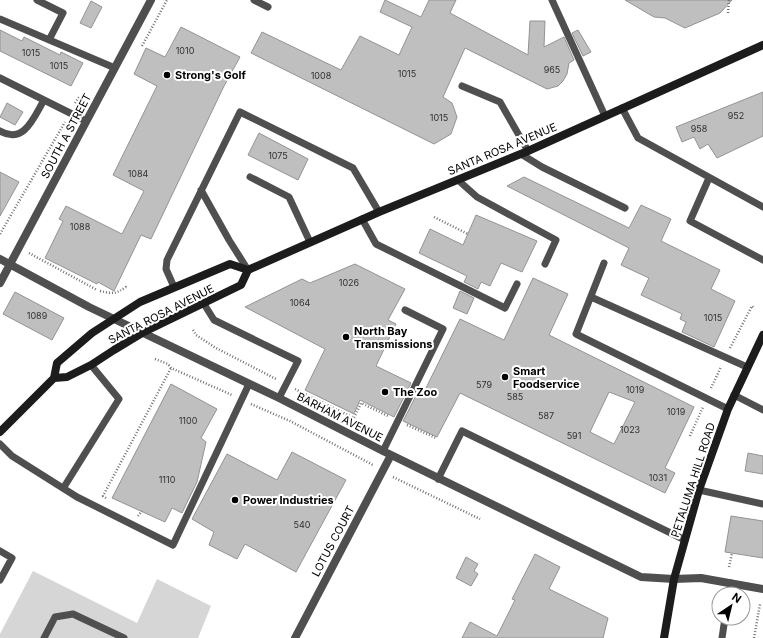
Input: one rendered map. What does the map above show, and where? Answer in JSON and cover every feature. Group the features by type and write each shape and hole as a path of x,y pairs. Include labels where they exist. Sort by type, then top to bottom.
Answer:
{"main road":[{"name":"SANTA ROSA AVENUE","path":"54,378 66,377 91,365 142,333 241,285 248,270 362,219 525,152 762,47"},
{"name":"SANTA ROSA AVENUE","path":"0,432 54,378 57,363 92,333 140,302 230,264 248,270"},
{"name":"PETALUMA HILL ROAD","path":"664,638 674,579 699,490 728,409 763,335"}],"street":[{"name":"SOUTH A STREET","path":"0,283 151,0"},
{"name":"BARHAM AVENUE","path":"0,259 89,307 279,398 387,453 641,577 674,579 701,578 763,589"},
{"name":"LOTUS COURT","path":"295,638 383,470 387,453"}],"lane":[{"path":"37,0 63,13 49,40"},
{"path":"254,0 268,7"},
{"path":"552,0 605,116"},
{"path":"0,19 115,68"},
{"path":"0,78 86,121"},
{"path":"462,86 500,102 525,152 542,166 626,208"},
{"path":"0,131 12,135 20,134 28,127 44,100"},
{"path":"622,108 638,138 763,207"},
{"path":"174,287 166,269 167,260 240,112 353,168 379,212"},
{"path":"250,177 289,197 310,242"},
{"path":"709,178 690,221 763,260"},
{"path":"458,180 477,197 556,240 545,264"},
{"path":"201,190 248,270"},
{"path":"362,219 376,244 505,308 516,284"},
{"path":"604,263 576,334 728,409"},
{"path":"591,297 747,368"},
{"path":"204,304 214,320 298,361 279,398"},
{"path":"387,453 443,328 405,310"},
{"path":"64,488 119,399 91,365"},
{"path":"0,444 12,456 77,497 173,545 249,384"},
{"path":"734,396 763,410"},
{"path":"438,478 462,431 685,540"},
{"path":"699,490 763,504"},
{"path":"0,551 12,558 0,580"},
{"path":"44,638 55,617 72,614 124,638"},
{"path":"722,638 724,626"}],"path":[{"path":"728,13 729,0"},
{"path":"0,234 80,96"},
{"path":"434,217 468,234"},
{"path":"28,253 99,290 111,294 116,293 126,287 128,288"},
{"path":"690,436 752,306 754,308"},
{"path":"155,359 168,364 171,368 290,421 383,470 397,481 480,519"},
{"path":"109,500 103,496 171,368"},
{"path":"404,431 408,424 436,438"},
{"path":"132,513 138,516 142,511"},
{"path":"729,567 732,553"},
{"path":"754,638 760,604"}],"shaded area":[{"path":"33,571 137,623 157,579 211,606 198,638 0,638 0,634"}],"building":[{"path":"385,0 421,17 429,0 456,0 450,13 528,55 530,21 545,21 544,47 564,37 574,60 569,63 567,74 563,81 558,86 547,89 465,48 443,97 452,103 457,117 451,134 434,144 251,53 262,32 341,70 360,36 399,55 412,27 380,12"},
{"path":"625,0 732,0 720,13 685,28 665,18 654,17"},
{"path":"91,1 102,7 91,28 80,23"},
{"path":"181,27 240,57 224,86 151,239 141,235 114,291 98,282 97,284 45,258 63,221 59,219 66,206 122,234 144,191 113,175 157,86 134,74 146,48 165,57"},
{"path":"0,30 22,41 24,37 60,55 61,52 83,63 71,86 0,51"},
{"path":"578,30 591,52 583,56 572,33"},
{"path":"763,92 763,136 717,158 708,144 700,149 694,137 682,142 676,127"},
{"path":"7,103 23,112 15,125 0,117"},
{"path":"259,133 308,159 298,180 248,155"},
{"path":"0,172 19,182 0,216"},
{"path":"524,177 629,228 641,205 671,219 661,241 720,270 711,289 735,301 714,347 682,332 686,322 680,319 682,314 641,295 649,278 621,265 629,248 507,186"},
{"path":"476,215 537,241 522,272 501,263 490,286 481,282 478,289 464,282 467,276 419,253 430,229 463,245"},
{"name":"North Bay Transmissions","path":"355,264 405,289 388,320 396,324 376,366 411,383 394,417 360,400 354,414 305,390 325,349 245,307 302,279 310,283"},
{"path":"533,278 568,294 549,335 694,407 665,468 675,473 665,493 460,393 437,437 403,421 420,388 425,390 460,319 504,340","holes":["609,392 635,402 614,444 590,432"]},
{"path":"460,291 474,298 467,314 453,308"},
{"path":"15,292 64,318 52,340 3,314"},
{"path":"171,384 217,409 201,438 206,442 197,482 182,513 172,508 165,522 112,498"},
{"path":"292,452 346,480 296,572 245,544 237,559 209,545 214,532 192,519 227,454 277,480"},
{"path":"748,453 763,456 763,474 745,471"},
{"path":"731,516 763,521 763,558 725,552"},
{"path":"535,554 560,567 549,589 608,618 603,638 462,638 470,622 497,636 515,600 512,599"},
{"path":"466,557 478,564 474,571 478,574 471,586 456,578"}],"place":[{"name":"Strong's Golf","path":"167,75"},
{"name":"North Bay Transmissions","path":"346,337"},
{"name":"Smart Foodservice","path":"505,377"},
{"name":"The Zoo","path":"385,392"},
{"name":"Power Industries","path":"235,500"}]}
